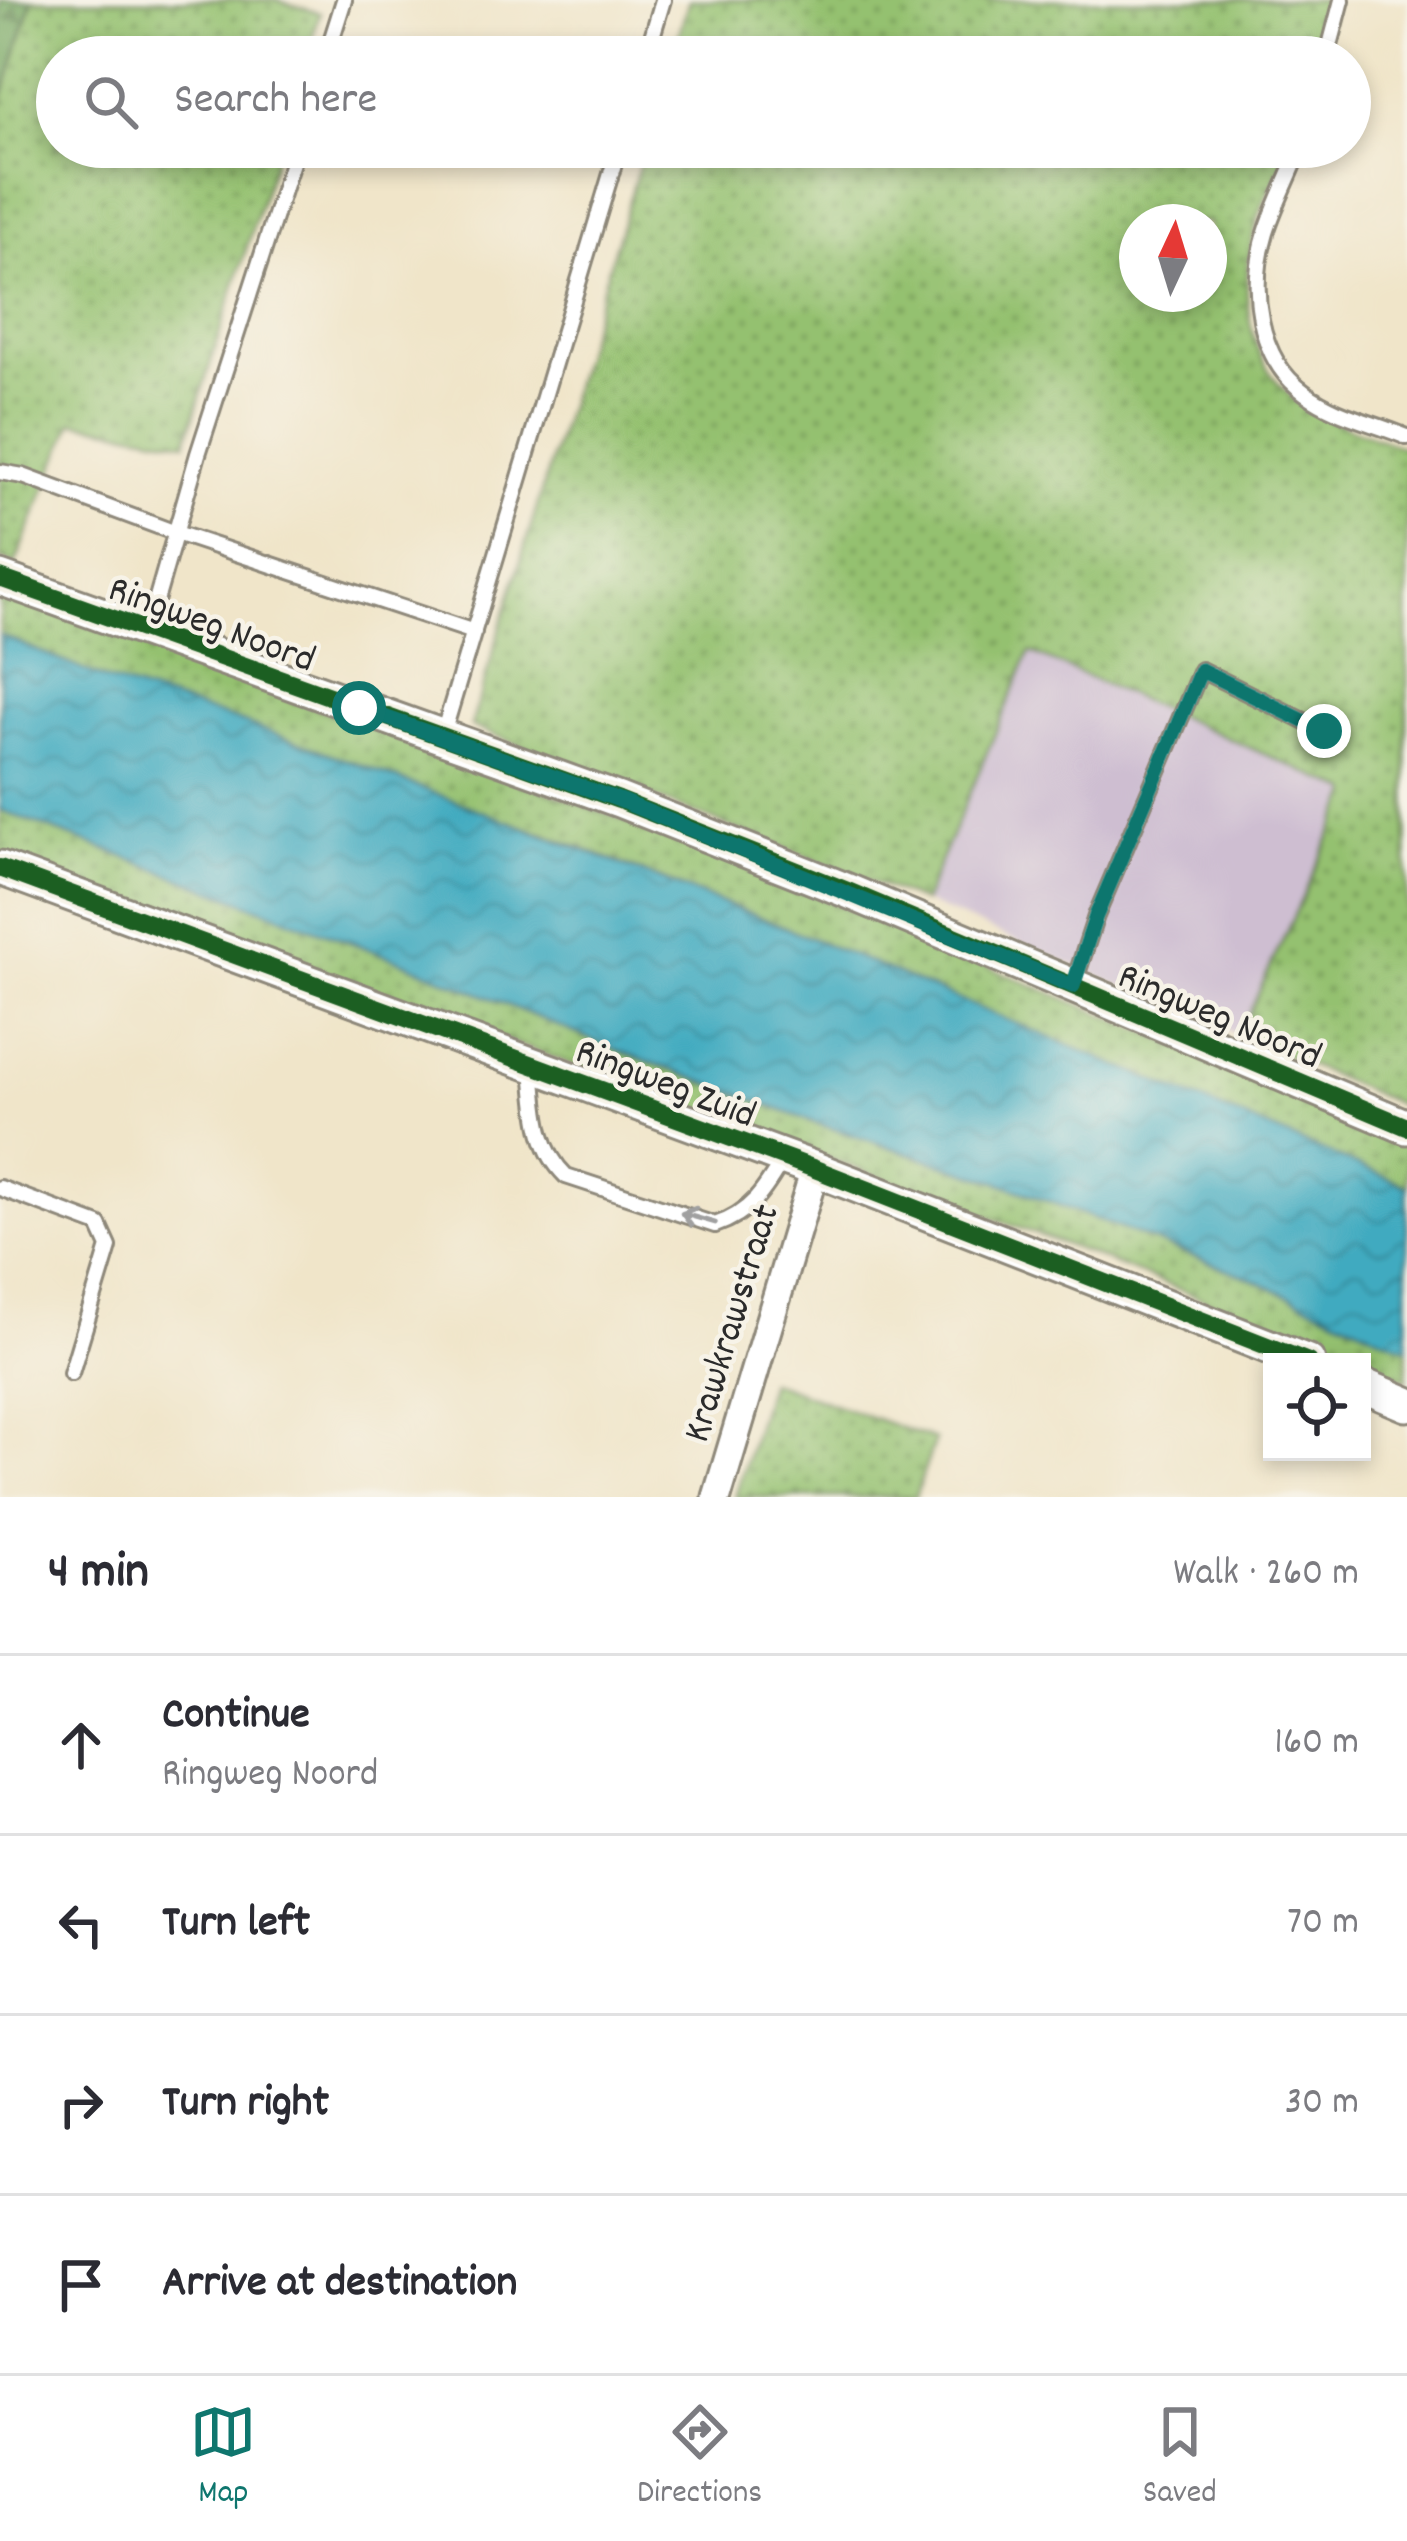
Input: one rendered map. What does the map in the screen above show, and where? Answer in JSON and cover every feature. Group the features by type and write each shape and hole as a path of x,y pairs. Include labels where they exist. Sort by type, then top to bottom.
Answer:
{"street":[{"name":"Ringweg Noord","path":"0,578 640,808 1407,1126"},
{"name":"Ringweg Zuid","path":"0,868 799,1164 1285,1353"},
{"name":"Krawkrawstraat","path":"717,1497 799,1164"},
{"path":"1371,1389 1407,1404"}],"lane":[{"path":"333,36 344,0"},
{"path":"652,36 663,0"},
{"path":"1333,36 1342,0"},
{"path":"146,634 290,168"},
{"path":"442,737 613,168"},
{"path":"1292,168 1265,234 1258,284 1262,329 1277,365 1302,392 1341,415 1407,436"},
{"path":"0,472 474,632"},
{"path":"1073,986 1096,916 1201,670 1324,731"},
{"path":"532,1065 540,1136 548,1159 566,1176 716,1225 740,1217 799,1164"},
{"path":"0,1188 99,1225 107,1236 110,1247 71,1372"}],"shaded area":[{"path":"1029,652 1352,792 1239,1035 923,902"}],"green space":[{"path":"0,0 32,0 0,107"},
{"path":"32,0 276,0 320,13 313,36 36,36 36,168 271,168 186,442 73,422 15,565 0,559 0,107"},
{"path":"689,0 1333,0 1325,36 678,36"},
{"path":"639,168 1282,168 1263,205 1249,261 1247,291 1257,347 1288,393 1312,411 1407,449 1407,1108 1239,1035 1351,792 1030,652 923,902 471,726"},
{"path":"0,593 704,849 1216,1061 1407,1146 1407,1186 784,927 550,836 107,680 0,635"},
{"path":"0,810 401,961 614,1049 819,1124 1001,1183 1245,1276 1407,1348 1407,1380 1371,1366 1371,1353 1339,1353 1085,1252 0,855"},
{"path":"769,1381 935,1440 915,1497 735,1497"}],"water":[{"path":"0,635 107,680 369,768 784,927 1407,1186 1407,1348 1245,1276 1001,1183 819,1124 614,1049 401,961 0,810"}],"cycle path":[{"path":"0,578 619,800 848,891 1407,1127"},
{"path":"0,868 815,1169 1285,1353"}],"route":[{"path":"359,708 619,800 1073,986 1096,916 1201,670 1324,731"}]}
